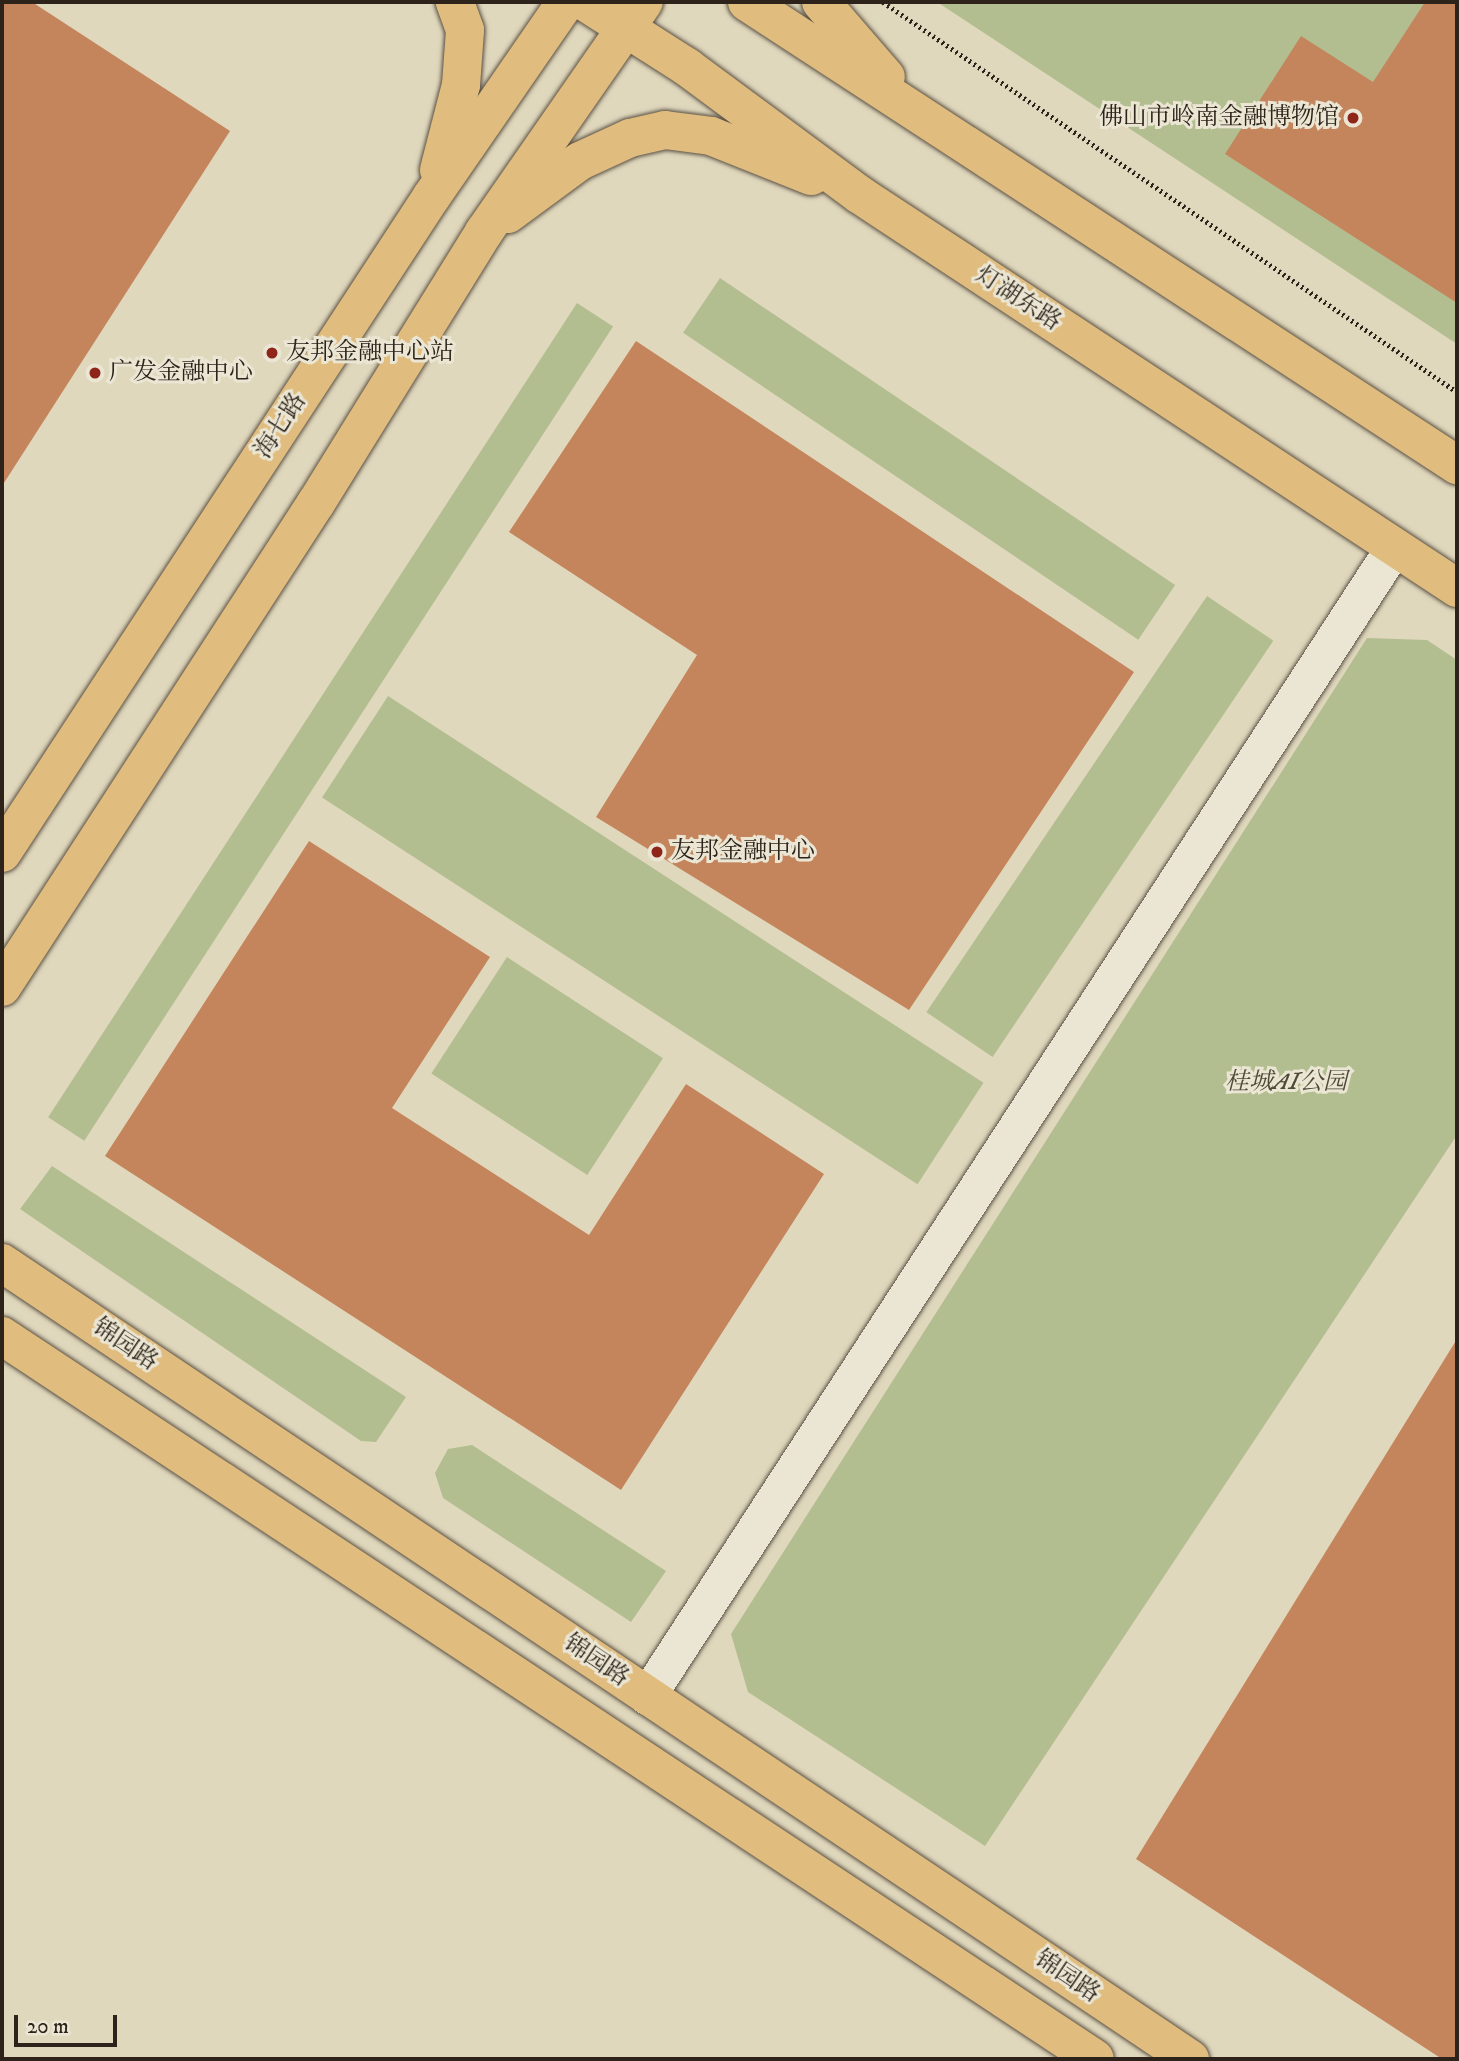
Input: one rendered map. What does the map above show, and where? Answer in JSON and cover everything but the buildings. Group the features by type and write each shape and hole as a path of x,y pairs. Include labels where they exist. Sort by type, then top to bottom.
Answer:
{"main road":[{"path":"432,196 461,85 465,30 455,2"},
{"name":"海七路","path":"2,853 432,196 566,2"},
{"name":"灯湖东路","path":"585,2 634,15 687,66 860,195 1457,588"},
{"path":"747,2 1457,465"},
{"path":"821,2 915,111"},
{"path":"2,1007 9,975 316,503 484,232 634,15"},
{"path":"484,232 579,161 630,138 665,130 711,136 860,195"},
{"path":"2,1238 64,1304"},
{"name":"锦园路","path":"2,1264 1190,2059"},
{"path":"2,1336 17,1351 1094,2059"}],"street":[{"path":"647,1696 1394,547"}],"path":[{"path":"883,2 1457,392"}],"green space":[{"path":"937,2 1457,2 1457,344"},
{"path":"720,278 1175,585 1138,640 683,333"},
{"path":"577,303 613,326 84,1141 48,1117"},
{"path":"1207,596 1273,641 993,1057 926,1012"},
{"name":"桂城AI公园","path":"1367,638 1427,640 1457,660 1457,1135 985,1846 748,1692 731,1634"},
{"path":"388,696 983,1083 918,1184 322,797"},
{"path":"507,957 663,1058 587,1175 431,1074"},
{"path":"52,1166 406,1397 376,1442 361,1441 20,1209"},
{"path":"472,1445 666,1571 631,1622 443,1498 435,1473 448,1449"}],"place":[{"name":"佛山市岭南金融博物馆","path":"1353,118"},
{"name":"友邦金融中心站","path":"272,353"},
{"name":"广发金融中心","path":"95,373"},
{"name":"友邦金融中心","path":"657,852"}]}
